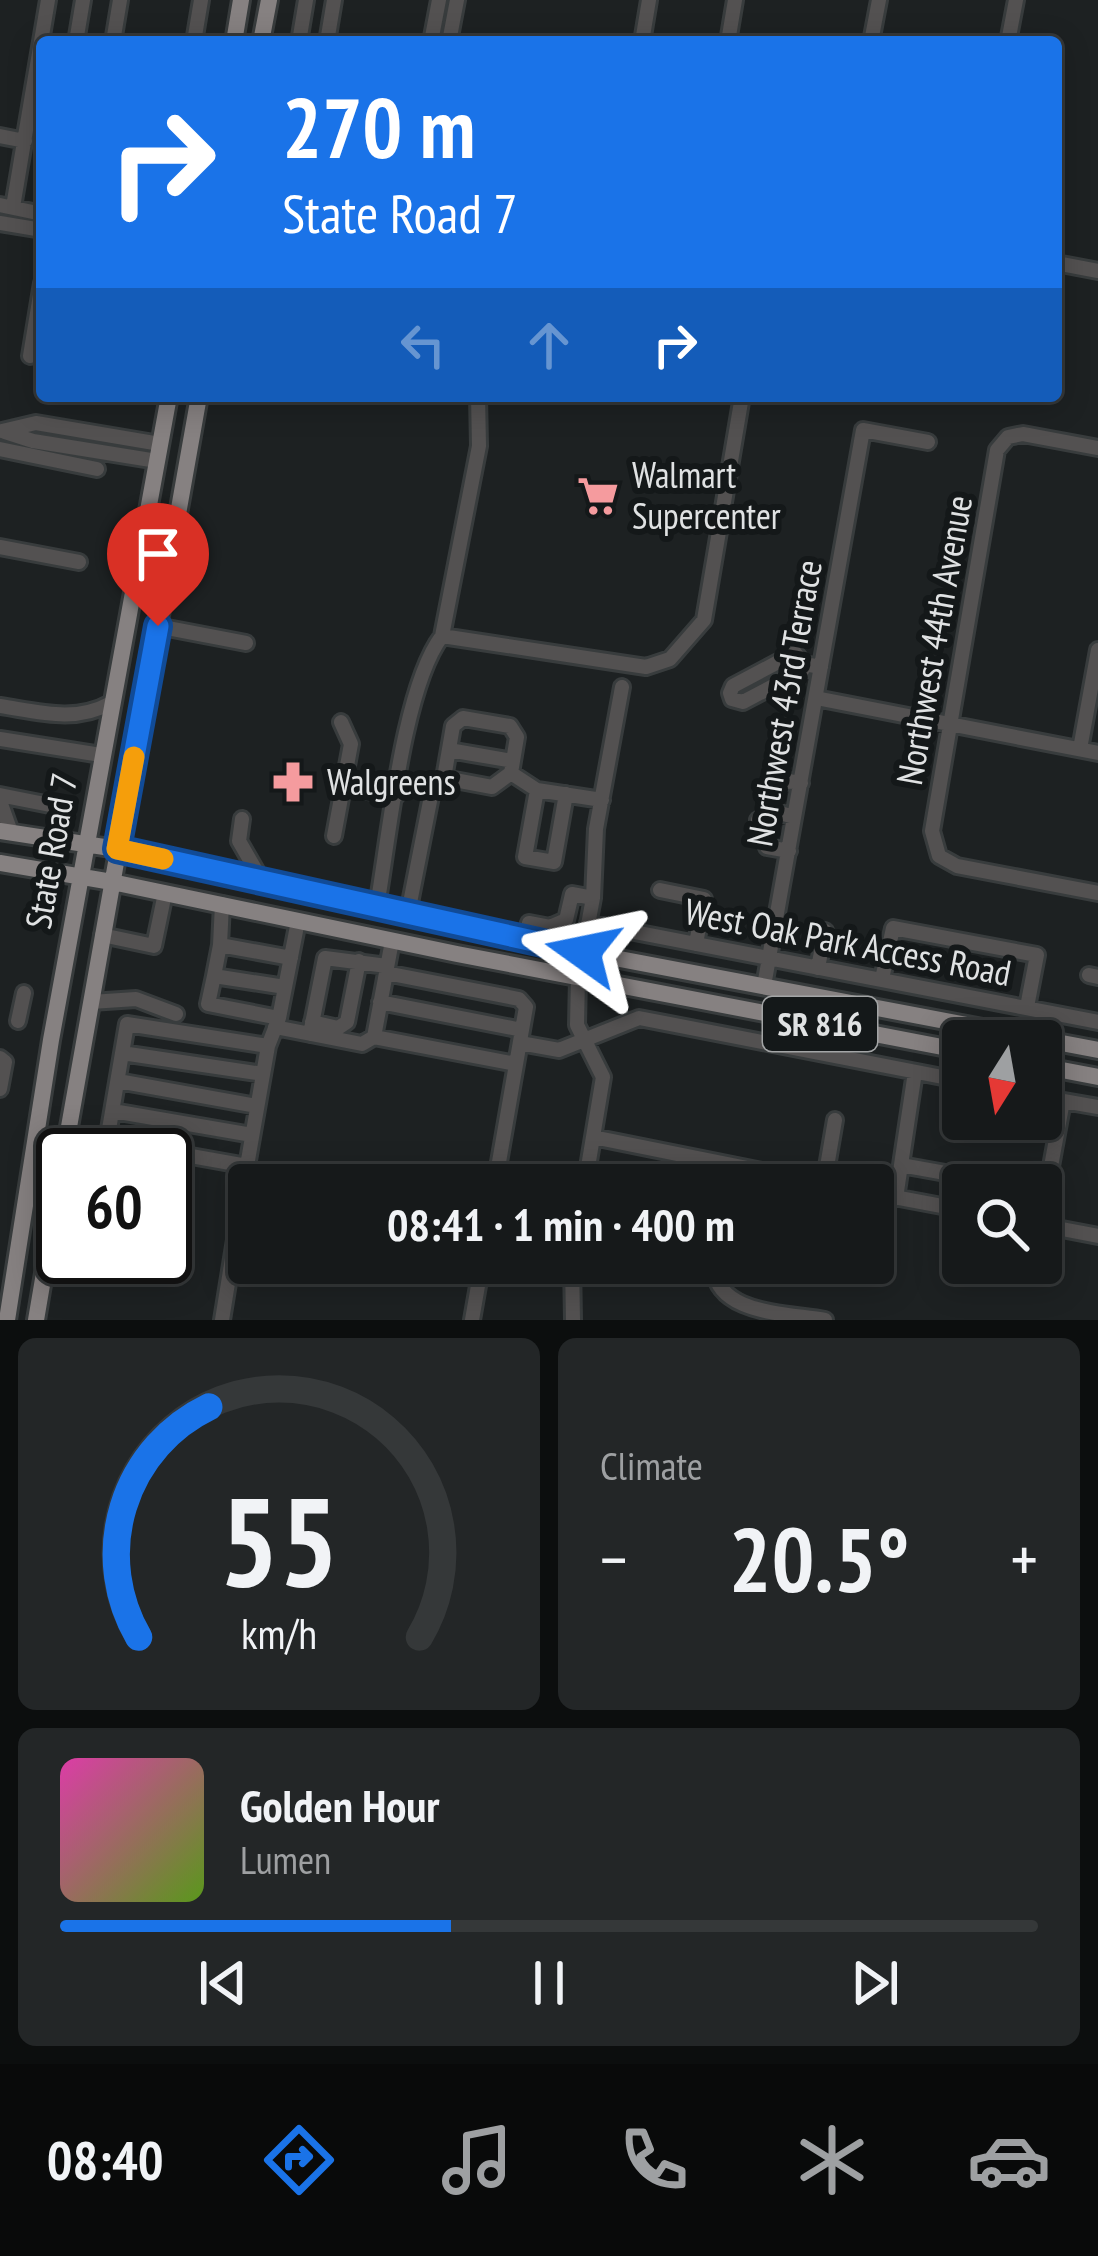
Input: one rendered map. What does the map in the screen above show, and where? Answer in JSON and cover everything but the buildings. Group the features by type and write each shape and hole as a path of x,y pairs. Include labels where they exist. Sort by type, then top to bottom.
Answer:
{"main road":[{"path":"235,36 241,0"},
{"path":"262,36 268,0"},
{"name":"State Road 7","path":"7,1320 5,1297 18,1247 101,754 169,402"},
{"name":"State Road 7","path":"69,1128 198,402"},
{"name":"SR 816","path":"6,831 117,849 583,952 942,1020"},
{"name":"SR 816","path":"0,863 942,1047"},
{"name":"SR 816","path":"1062,1043 1098,1050"},
{"path":"1062,1070 1098,1077"},
{"path":"18,1247 29,1252 33,1263 25,1320"},
{"name":"State Road 7","path":"35,1320 41,1284"}],"street":[{"path":"42,36 48,0"},
{"path":"77,36 83,0"},
{"path":"114,36 120,0"},
{"path":"195,36 201,0"},
{"path":"300,36 306,0"},
{"path":"328,36 334,0"},
{"path":"432,36 439,0"},
{"path":"450,36 457,0"},
{"path":"643,36 649,0"},
{"path":"729,36 735,0"},
{"path":"872,36 879,0"},
{"path":"1008,36 1016,0"},
{"path":"36,74 25,141 6,206 36,213"},
{"path":"0,136 25,141"},
{"path":"0,223 36,229"},
{"path":"1062,264 1098,271"},
{"path":"31,356 36,323"},
{"path":"377,906 421,671 442,637 477,460 478,402"},
{"path":"442,637 646,667 670,659 704,620 741,402"},
{"path":"0,438 36,423 159,452"},
{"name":"Northwest 43rd Terrace","path":"764,986 863,430 928,442"},
{"name":"Northwest 44th Avenue","path":"1098,448 1023,434 1008,437 998,450 932,831 939,856 957,866 1098,892"},
{"path":"0,438 62,462 97,469"},
{"path":"0,547 79,562"},
{"path":"158,626 246,643"},
{"path":"1080,749 1098,650"},
{"path":"805,664 802,671 743,702 732,699 733,686 795,653 805,664 821,667"},
{"path":"588,1164 603,1077 577,1025 578,978 622,687"},
{"path":"815,698 1098,753"},
{"path":"0,706 90,714 111,703"},
{"path":"408,913 433,786 444,778 453,726 463,718 510,726 517,737 512,767 492,787 444,778"},
{"path":"334,836 351,744 341,722"},
{"path":"0,740 101,754"},
{"path":"448,750 512,767 537,790 602,800"},
{"path":"772,786 801,783"},
{"path":"537,790 525,857 554,862 566,794"},
{"path":"368,791 397,795"},
{"path":"6,831 0,798 50,805"},
{"path":"789,850 767,847 758,820 780,813 794,817"},
{"path":"242,819 239,841 262,881"},
{"path":"659,890 704,899 696,944"},
{"path":"102,935 154,946 165,893"},
{"path":"525,939 529,923 550,927 566,920 572,894 593,898"},
{"path":"222,904 220,945 208,1004 277,1023 338,1028 347,1022 359,961"},
{"path":"247,1164 268,1046 298,921"},
{"name":"West Oak Park Access Road","path":"587,922 1098,1022"},
{"path":"883,980 892,928 1017,951 1037,955 1027,1007"},
{"path":"818,968 825,932"},
{"path":"374,1037 392,940"},
{"path":"220,945 292,958"},
{"path":"311,1028 326,958 359,961 519,999 526,1006 499,1164"},
{"path":"214,976 285,987"},
{"path":"18,1022 24,993"},
{"path":"969,1020 974,998"},
{"path":"91,1002 136,999 176,1014"},
{"path":"120,1002 119,1019 127,1024 268,1046"},
{"path":"380,1003 559,1050 639,1018 942,1077"},
{"path":"754,1040 760,1012"},
{"path":"110,1128 127,1024"},
{"path":"311,1028 362,1044 374,1037 516,1064"},
{"path":"122,1053 263,1074"},
{"path":"0,1089 2,1060"},
{"path":"915,1072 896,1198 942,1206"},
{"path":"118,1081 257,1106"},
{"path":"1050,1164 1064,1101 1098,1107"},
{"path":"113,1112 252,1135"},
{"path":"830,1164 835,1120"},
{"path":"593,1137 721,1164"},
{"path":"192,1156 236,1164"},
{"path":"901,1165 942,1172"},
{"path":"1062,1228 1098,1236"},
{"path":"222,1320 228,1283"},
{"path":"472,1320 478,1284"},
{"path":"572,1284 573,1320"},
{"path":"719,1284 737,1304 825,1320"}],"slow traffic":[{"path":"134,757 117,849 163,859"}],"place":[{"name":"Walmart Supercenter","path":"598,496"},
{"name":"Walgreens","path":"293,782"}],"route":[{"path":"158,626 117,849 583,952"}]}
